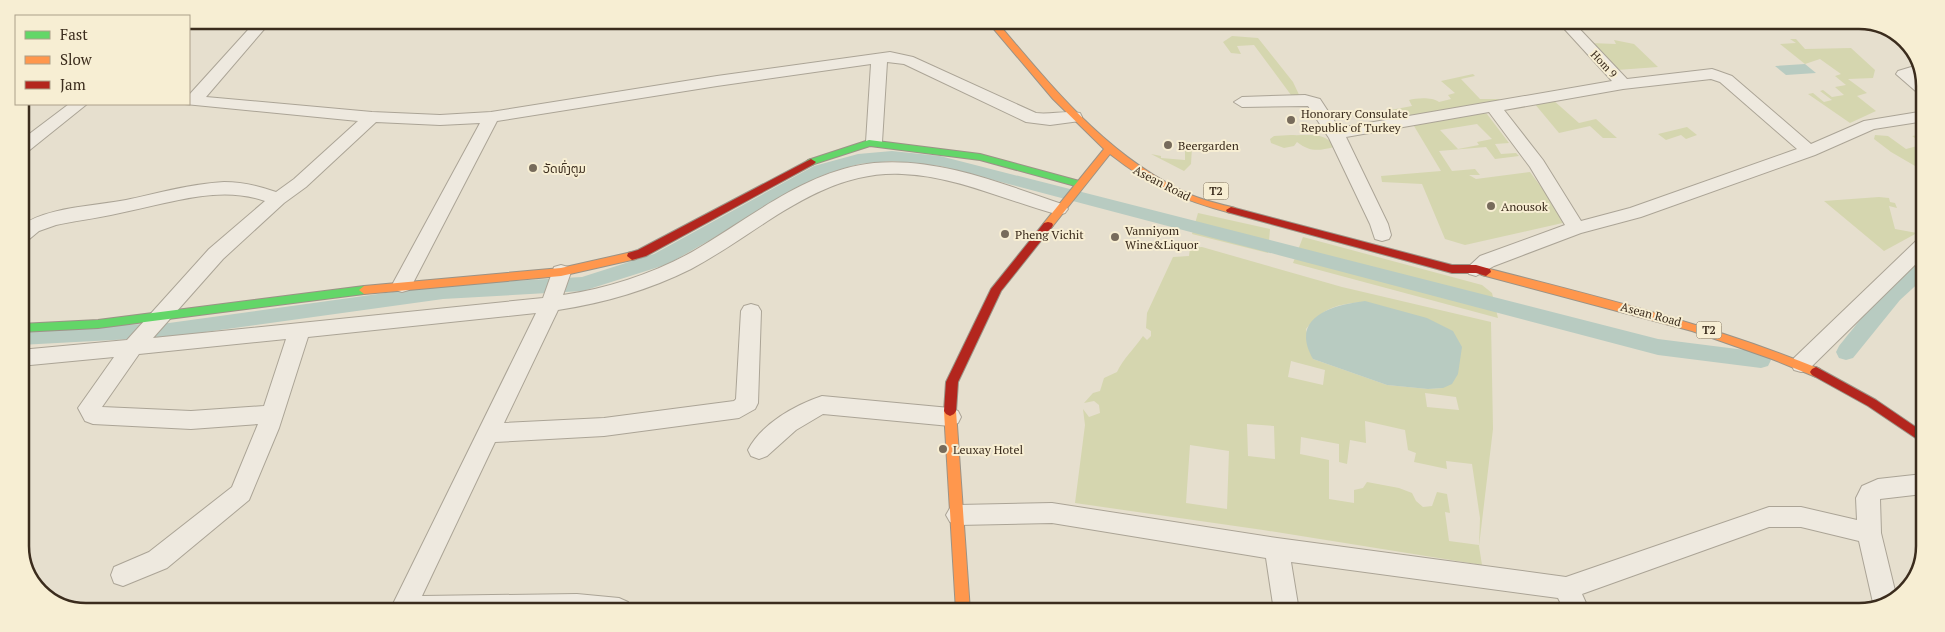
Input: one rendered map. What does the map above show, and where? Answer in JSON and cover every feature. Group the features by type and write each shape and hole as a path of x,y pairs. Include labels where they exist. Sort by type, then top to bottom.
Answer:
{"street":[{"path":"191,100 257,29"},
{"name":"Asean Road","path":"998,29 1074,117 1108,150 1130,167 1188,198 1452,269 1476,269 1719,332 1758,345 1856,392 1898,418 1916,432"},
{"name":"Hom 9","path":"1572,29 1623,84"},
{"path":"191,100 372,117 440,120 492,117 879,58 908,60 1032,118 1050,120 1074,117"},
{"path":"874,142 879,58"},
{"path":"1914,71 1904,74 1916,84"},
{"path":"1337,138 1340,133 1494,108 1623,84 1703,74 1726,79 1809,151"},
{"path":"1242,102 1305,100 1314,102 1337,138 1379,224 1382,235"},
{"path":"29,142 78,105"},
{"path":"1494,108 1537,164 1576,228"},
{"path":"273,414 191,420 93,415 89,408 135,344 216,254 278,199 300,183 372,117"},
{"path":"402,285 492,117"},
{"path":"1476,269 1487,261 1576,228 1635,213 1809,151 1870,125 1916,117"},
{"path":"29,328 157,320 402,285 561,272 622,260 642,253 803,165 874,142 980,156 1078,186"},
{"path":"964,603 950,417 952,382 996,289 1108,150"},
{"path":"29,357 135,344 299,332 507,307 550,304 642,284 695,259 797,195 829,181 861,171 902,168 927,172 1061,207"},
{"path":"29,230 53,219 126,206 192,191 225,188 253,190 278,199"},
{"path":"1801,364 1916,253"},
{"name":"Asean Road","path":"1457,256 1476,269"},
{"path":"407,603 490,433 550,304 561,272"},
{"path":"490,433 604,427 739,409 747,403 751,311"},
{"path":"123,575 158,560 242,493 273,414 299,332"},
{"path":"759,450 784,424 822,404 950,417"},
{"path":"1884,598 1869,533 1868,498 1870,493 1878,489 1916,485"},
{"path":"958,515 1052,513 1277,549 1566,588 1769,517 1802,517 1869,533"},
{"path":"1277,549 1285,603"},
{"path":"1566,588 1574,603"}],"green space":[{"path":"1232,36 1258,38 1293,82 1302,101 1287,97 1291,95 1254,45 1237,46 1241,54 1231,53 1223,42"},
{"path":"1790,39 1796,39 1805,49 1851,48 1875,70 1873,78 1848,79 1867,93 1857,96 1876,111 1850,123 1808,94 1813,93 1824,102 1832,100 1820,91 1823,90 1832,97 1844,95 1835,87 1846,85 1835,76 1841,74 1820,59 1805,64 1780,44 1796,43"},
{"path":"1614,40 1634,44 1658,67 1617,70 1590,43 1616,44"},
{"path":"1473,74 1475,76 1461,79 1480,99 1499,99 1501,101 1393,118 1385,116 1385,111 1412,106 1409,100 1420,98 1439,102 1451,99 1448,95 1455,93 1441,81"},
{"path":"1553,100 1579,123 1596,119 1617,138 1603,138 1590,126 1559,133 1534,103"},
{"path":"1482,113 1487,114 1509,143 1495,144 1501,154 1516,153 1519,156 1495,159 1486,147 1439,151 1452,171 1475,169 1480,175 1469,175 1476,179 1530,172 1567,222 1465,245 1445,239 1422,184 1382,182 1381,176 1441,171 1414,126","holes":["1477,124 1492,139 1477,142 1479,145 1458,149 1440,130"]},
{"path":"1687,127 1697,135 1686,139 1681,135 1666,140 1658,134"},
{"path":"1875,135 1888,136 1906,149 1916,146 1916,167 1891,152 1874,139"},
{"path":"1274,136 1321,136 1331,142 1334,147 1314,150 1306,148 1297,142 1294,146 1284,148 1271,143 1270,139"},
{"path":"1185,144 1192,147 1191,164 1184,171 1151,154 1161,156 1161,158 1185,160"},
{"path":"1889,198 1890,202 1895,203 1897,208 1889,206 1895,229 1916,234 1884,251 1824,201"},
{"path":"1198,213 1270,229 1268,253 1192,234"},
{"path":"1303,237 1482,285 1492,293 1498,318 1293,263"},
{"path":"1202,247 1342,287 1491,322 1493,429 1479,546 1482,565 1263,530 1075,503 1085,425 1083,409 1089,417 1100,413 1099,405 1094,401 1084,403 1093,393 1100,391 1104,378 1117,372 1125,358 1143,336 1147,340 1151,336 1151,331 1146,328 1147,313 1173,257 1189,256 1190,248","holes":["1365,302 1386,308 1443,388 1428,389 1387,385 1313,359 1306,329 1325,311","1291,361 1325,370 1323,385 1288,377","1425,393 1456,397 1459,410 1427,407","1365,421 1405,430 1408,450 1416,453 1414,462 1447,469 1446,461 1472,464 1480,518 1479,545 1449,541 1445,512 1450,513 1447,494 1437,492 1432,506 1423,507 1416,501 1412,493 1399,488 1367,482 1363,488 1354,490 1354,503 1329,499 1329,460 1300,454 1301,437 1339,444 1339,462 1347,464 1350,440 1366,443","1247,424 1274,426 1275,459 1248,456","1190,445 1229,451 1227,509 1186,503"]}],"shaded area":[{"path":"1805,64 1816,73 1786,75 1775,66"},
{"path":"1365,301 1427,318 1453,331 1462,347 1458,374 1452,384 1443,388 1428,389 1387,385 1313,359 1307,345 1306,333 1310,323 1328,310"}],"waterway":[{"path":"29,337 169,330 443,292 583,284 661,259 820,170 858,159 892,156 940,161 1658,347 1761,360"},
{"path":"1846,352 1893,295 1916,274"}],"traffic: fast":[{"path":"811,162 869,143 980,157 1079,184"},
{"path":"29,328 98,324 364,290"}],"traffic: slow":[{"path":"998,29 1056,97 1103,144 1157,182 1187,197 1231,210"},
{"path":"1048,225 1108,150"},
{"path":"364,290 561,272 632,256"},
{"path":"1486,272 1612,304 1695,328 1816,372"},
{"path":"950,411 962,603"}],"traffic: jam":[{"path":"632,256 642,253 811,162"},
{"path":"1231,210 1452,269 1476,269 1486,272"},
{"path":"950,411 952,382 996,289 1048,225"},
{"path":"1816,372 1872,403 1916,433"}],"place":[{"name":"Honorary Consulate Republic of Turkey","path":"1291,120"},
{"name":"Beergarden","path":"1168,145"},
{"name":"ວັດທົ່ງຕູມ","path":"533,168"},
{"name":"Anousok","path":"1491,206"},
{"name":"Pheng Vichit","path":"1005,234"},
{"name":"Vanniyom Wine&Liquor","path":"1115,237"},
{"name":"Leuxay Hotel","path":"943,449"}]}
